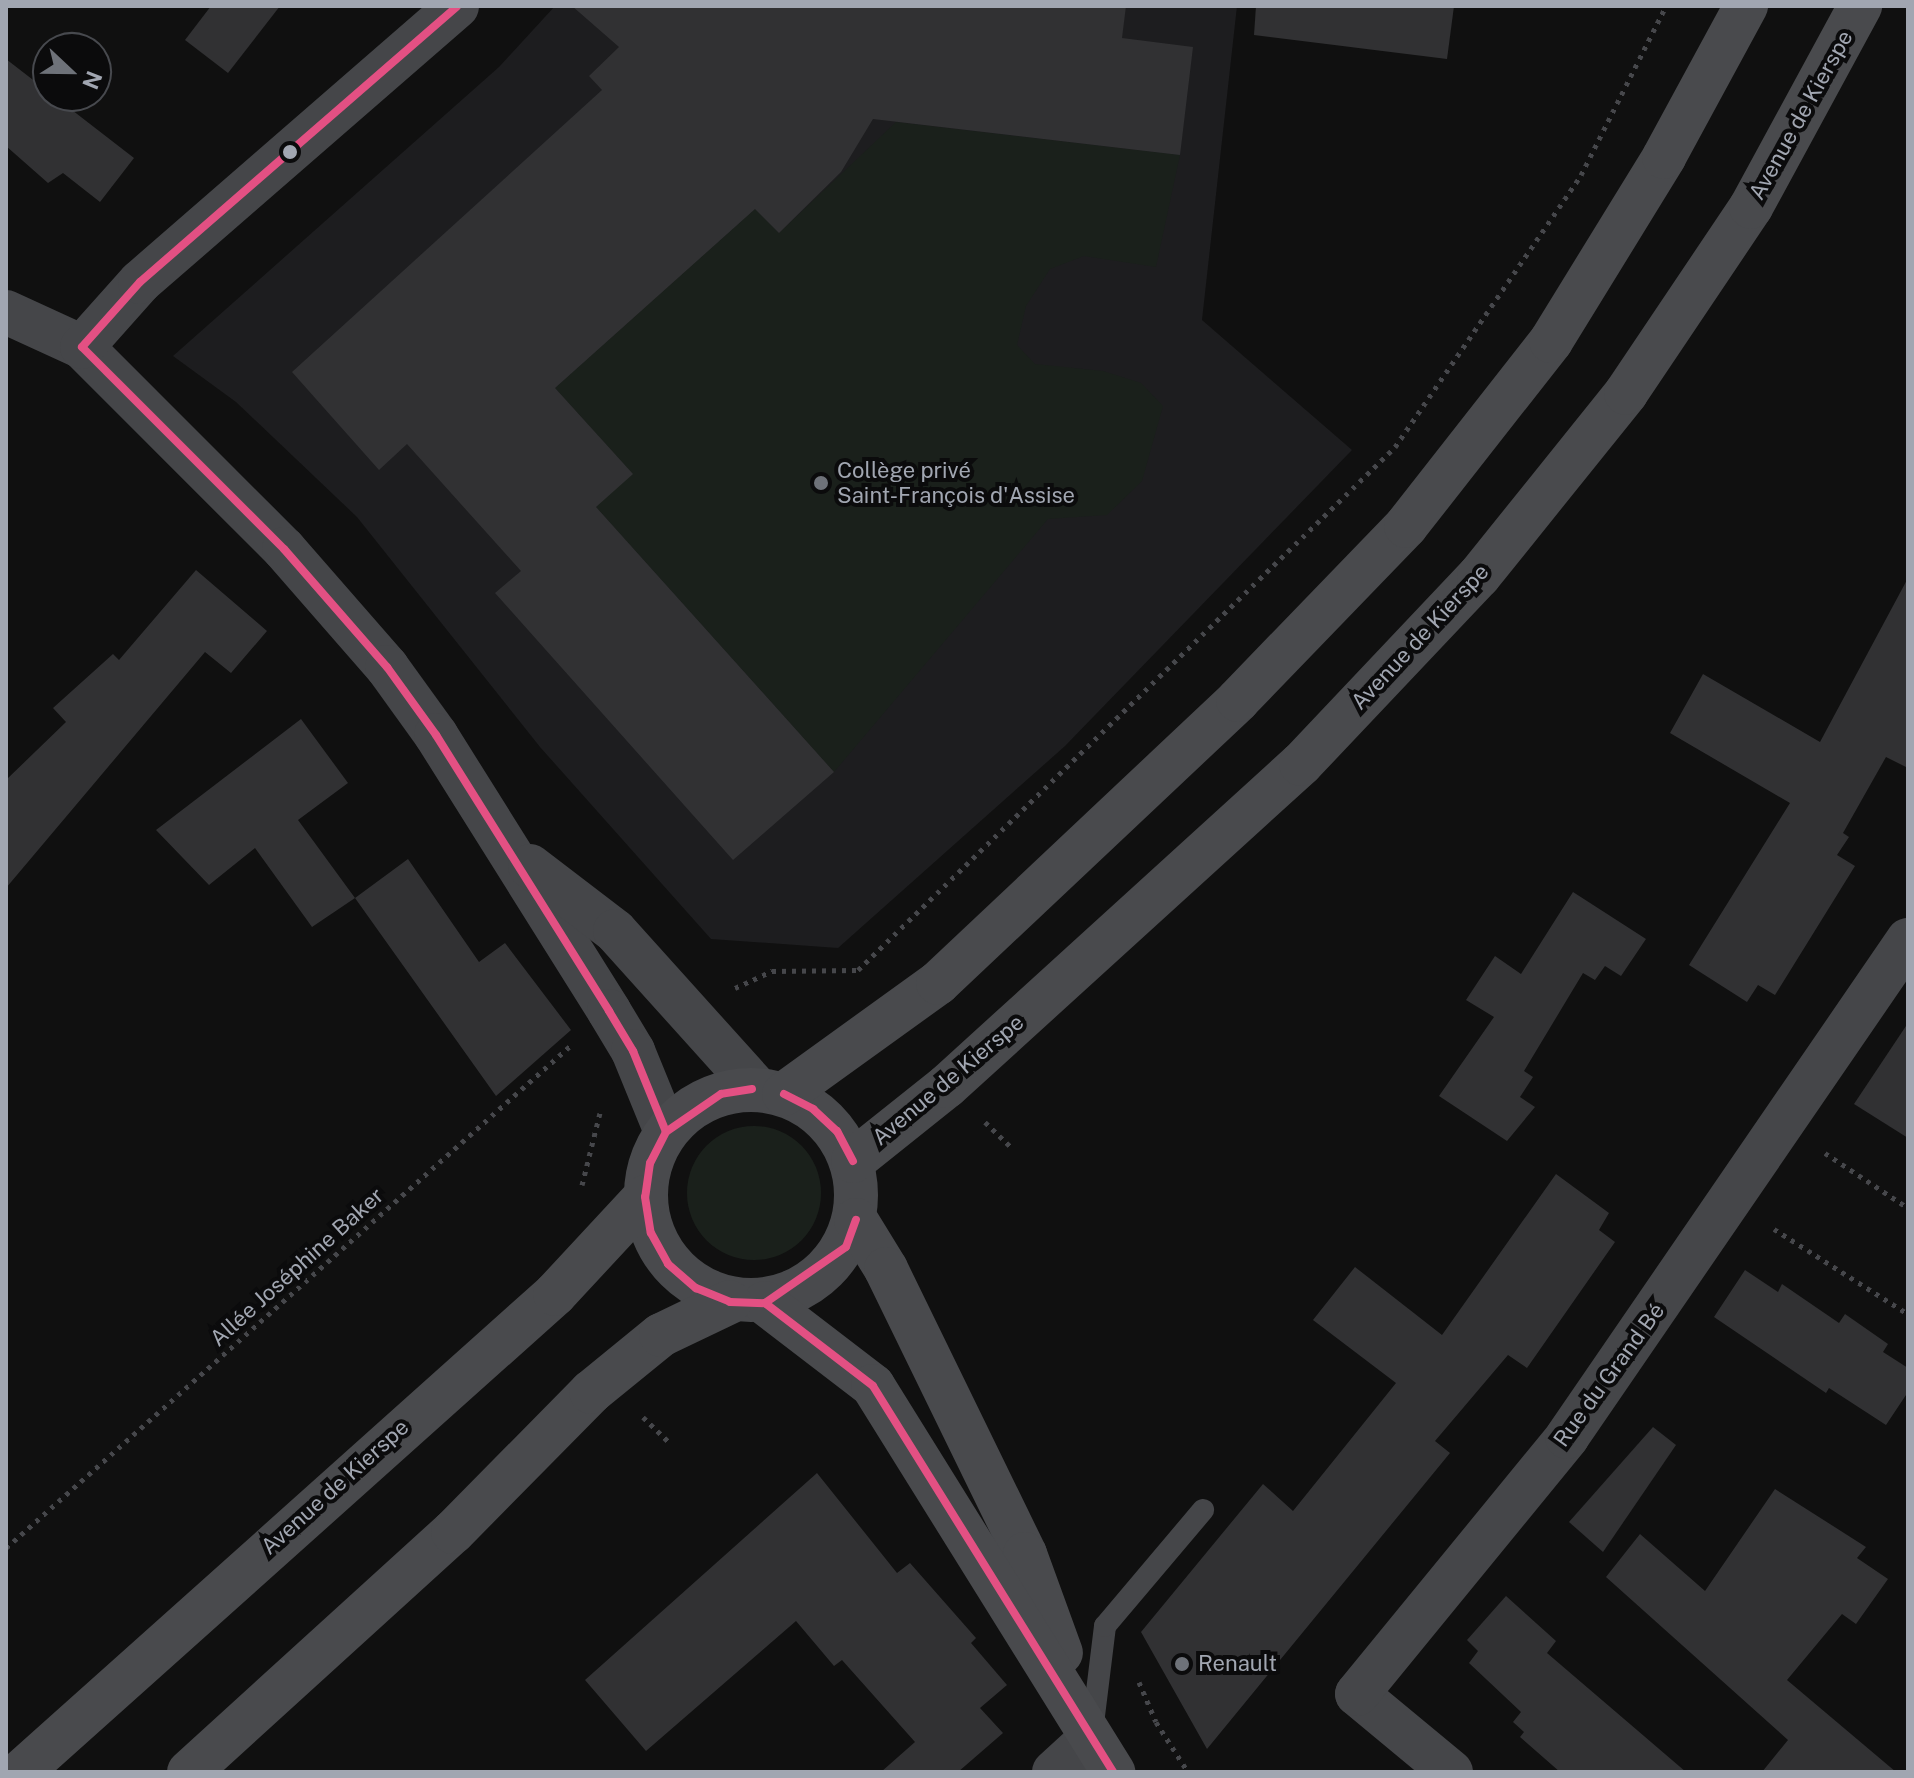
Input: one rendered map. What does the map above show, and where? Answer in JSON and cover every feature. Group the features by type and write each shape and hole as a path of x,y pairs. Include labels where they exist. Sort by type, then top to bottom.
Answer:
{"main road":[{"path":"771,1092 938,983 1238,700 1406,526 1551,341 1664,157 1746,6"},
{"name":"Avenue de Kierspe","path":"853,1161 947,1086 1301,764 1479,576 1626,393 1751,207 1860,6"},
{"path":"189,1772 453,1532 591,1392 661,1335 747,1302 846,1247 856,1220 853,1161 837,1131 813,1109 771,1092 721,1094 666,1132 650,1163 645,1197 651,1233 668,1264 696,1288 747,1302 873,1386 1102,1755"},
{"name":"Avenue de Kierspe","path":"21,1772 555,1294 645,1197"},
{"path":"856,1220 886,1269 1025,1554 1102,1755"}],"street":[{"path":"82,347 140,282 457,6"},
{"path":"6,312 82,347 284,549 387,667 609,1011 633,1051 666,1132"},
{"path":"506,847 615,931 771,1092"},
{"name":"Rue du Grand Bé","path":"1451,1772 1357,1694 1567,1437 1785,1126 1908,940"},
{"path":"1054,1772 1102,1755"}],"lane":[{"path":"1102,1755 1105,1626 1203,1510"}],"path":[{"path":"690,1011 772,971 858,970 1395,447 1581,175 1666,6"},
{"name":"Allée Joséphine Baker","path":"6,1548 609,1011"},
{"path":"581,1189 614,1057 633,1051"},
{"path":"1785,1126 1908,1208"},
{"path":"1732,1202 1908,1314"}],"shaded area":[{"name":"Collège privé Saint-François d'Assise","path":"555,6 1237,6 1202,320 1352,450 1065,746 838,948 711,939 540,747 357,517 236,402 173,356 499,67"},
{"path":"896,122 1180,155 1156,267 1084,256 1050,269 1026,306 1017,345 1035,364 1103,371 1141,383 1163,406 1142,481 1107,515 1048,519 834,772 596,507 630,471 555,388 755,209 779,233"},
{"path":"754,1126 780,1131 801,1146 816,1167 821,1193 816,1219 801,1240 780,1255 754,1260 728,1255 707,1240 692,1219 687,1193 692,1167 707,1146 728,1131"}],"building":[{"path":"211,6 280,6 228,73 185,40"},
{"path":"572,6 1126,6 1122,38 1193,47 1180,155 873,119 841,172 779,233 755,209 555,388 633,474 596,507 834,772 733,860 495,593 521,571 407,444 379,470 292,372 602,90 589,76 619,47"},
{"path":"1256,6 1454,6 1447,59 1254,35"},
{"path":"6,59 32,79 32,112 75,112 134,158 100,202 63,173 48,183 6,146"},
{"path":"196,570 267,631 231,673 205,652 6,888 6,780 66,722 53,708 113,654 119,660"},
{"path":"1908,578 1908,768 1886,757 1843,833 1849,837 1837,855 1855,866 1775,995 1758,985 1747,1002 1689,965 1790,803 1670,733 1703,674 1820,742"},
{"path":"301,719 348,783 298,820 355,898 312,927 255,848 209,885 156,830"},
{"path":"408,859 479,962 505,943 571,1030 496,1096 355,898"},
{"path":"1573,892 1646,939 1621,976 1605,966 1595,980 1583,973 1524,1071 1533,1077 1520,1097 1535,1107 1507,1141 1439,1096 1494,1017 1466,1000 1495,956 1521,974"},
{"path":"1908,1023 1908,1138 1854,1104"},
{"path":"1556,1174 1609,1213 1599,1230 1615,1242 1527,1368 1508,1355 1435,1441 1450,1453 1207,1749 1141,1632 1263,1484 1293,1511 1396,1383 1313,1320 1355,1267 1442,1335"},
{"path":"1745,1270 1778,1292 1782,1284 1839,1323 1845,1314 1888,1344 1883,1352 1908,1368 1908,1392 1886,1425 1829,1388 1826,1393 1714,1317"},
{"path":"1653,1427 1676,1445 1603,1552 1569,1522"},
{"path":"817,1473 897,1573 910,1563 976,1638 971,1643 1007,1685 980,1708 1003,1733 958,1772 881,1772 915,1742 842,1660 834,1666 796,1621 646,1751 585,1680"},
{"path":"1775,1489 1866,1547 1857,1558 1888,1579 1856,1624 1842,1614 1787,1680 1896,1772 1762,1772 1788,1740 1606,1577 1640,1534 1705,1591"},
{"path":"1506,1596 1556,1641 1547,1653 1686,1772 1560,1772 1520,1737 1524,1732 1513,1722 1521,1712 1469,1663 1478,1651 1467,1640"}],"transit line":[{"path":"82,347 140,282 457,6"},
{"path":"82,347 284,549 387,667 436,735 609,1011 633,1051 666,1132"},
{"path":"752,1089 721,1094 666,1132 650,1163 645,1197 651,1233 668,1264 696,1288 730,1302 765,1303 846,1247 856,1220"},
{"path":"784,1094 813,1109 837,1131 853,1161"},
{"path":"765,1303 873,1386 1113,1772"}],"place":[{"name":"Collège privé Saint-François d'Assise","path":"821,483"},
{"name":"Renault","path":"1182,1664"}]}
